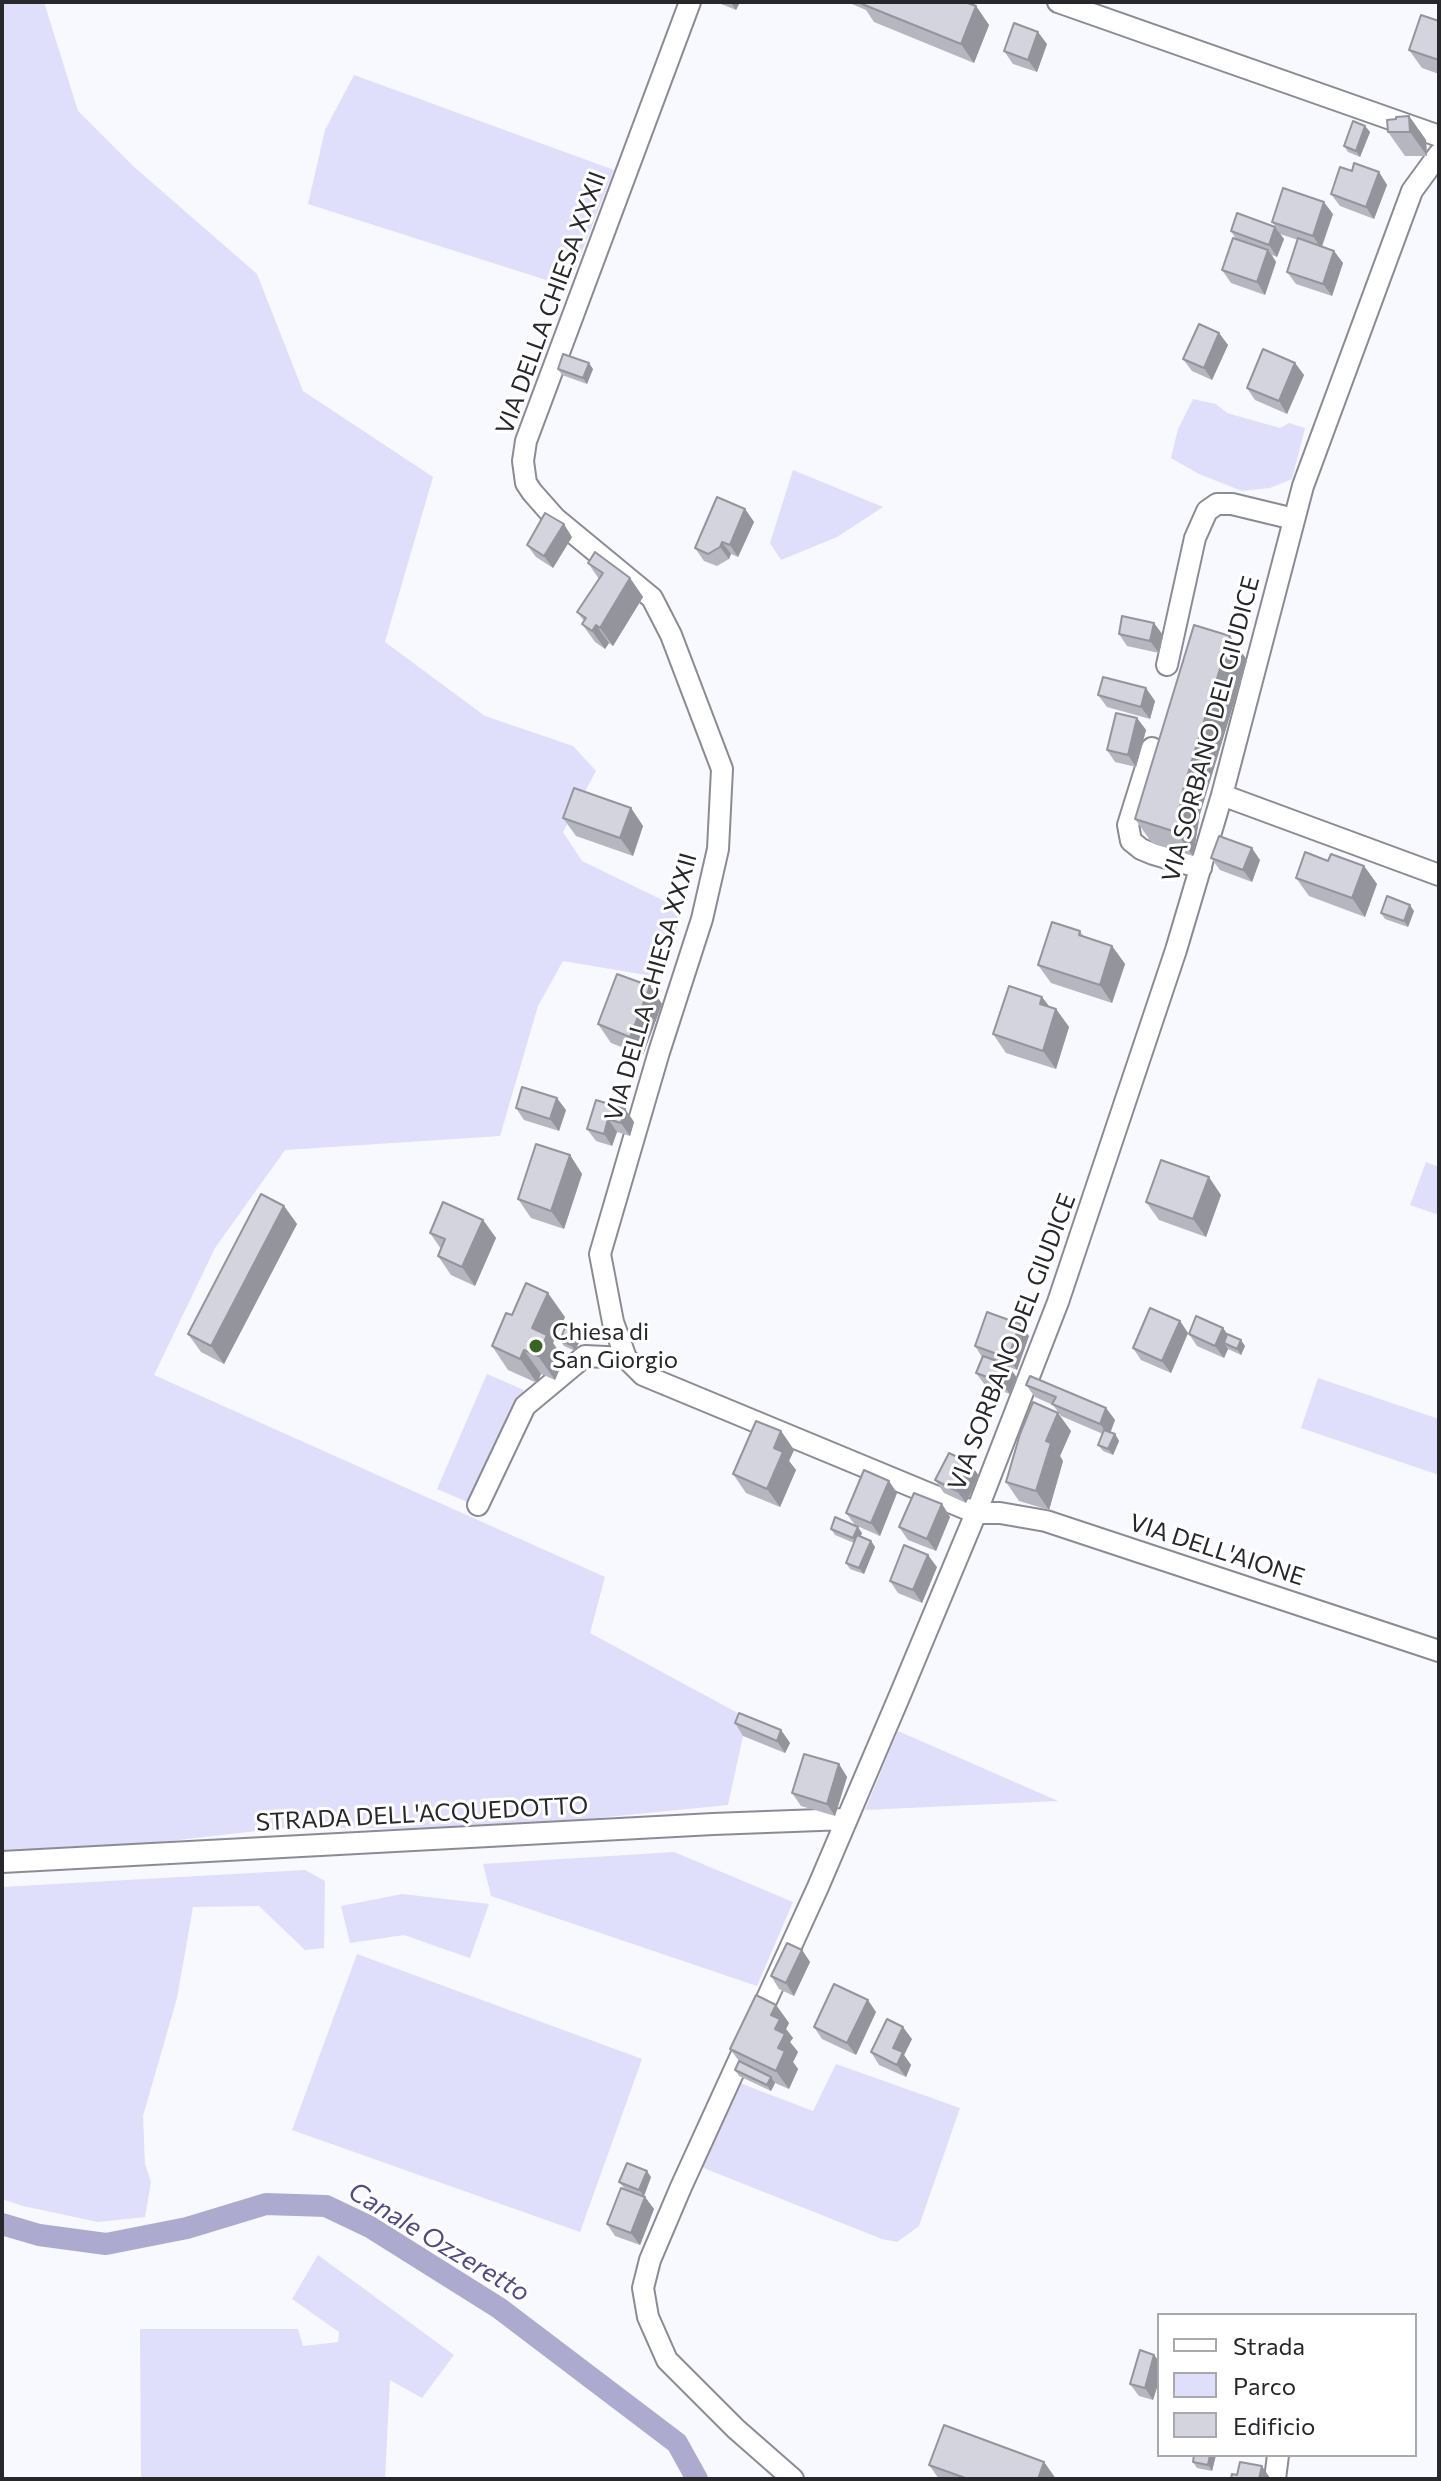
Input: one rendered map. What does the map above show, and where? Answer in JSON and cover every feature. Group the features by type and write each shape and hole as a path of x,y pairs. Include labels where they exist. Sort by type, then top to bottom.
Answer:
{"street":[{"name":"VIA DELLA CHIESA XXXII","path":"626,1358 613,1322 600,1254 702,919 718,849 722,769 671,635 652,598 555,518 526,483 523,461 526,441 690,2"},
{"path":"1058,2 1439,136"},
{"name":"VIA SORBANO DEL GIUDICE","path":"793,2479 736,2429 667,2360 648,2317 643,2288 650,2260 818,1887 900,1695 976,1513 1058,1302 1148,1038 1201,868 1303,486 1412,191 1439,154"},
{"path":"1167,665 1195,538 1207,511 1217,504 1232,504 1294,519"},
{"path":"1152,748 1128,825 1131,841 1153,854 1201,868"},
{"path":"1222,795 1439,875"},
{"path":"478,1505 525,1406 585,1356 626,1358 643,1375 976,1513"},
{"name":"VIA DELL'AIONE","path":"976,1513 1000,1513 1046,1521 1439,1651"},
{"name":"STRADA DELL'ACQUEDOTTO","path":"2,1862 846,1819"},
{"path":"1275,2479 1278,2457"}],"green space":[{"path":"2,2 44,2 78,111 133,166 257,274 303,391 433,477 385,642 485,716 573,746 596,771 563,832 582,861 683,910 658,977 563,961 538,1006 500,1136 285,1150 215,1248 154,1375 605,1577 590,1633 747,1718 728,1805 476,1830 292,1827 108,1848 2,1854"},
{"path":"354,75 614,170 568,287 308,204 325,130"},
{"path":"1193,399 1216,404 1227,413 1280,428 1289,423 1305,428 1292,479 1270,488 1242,491 1199,474 1171,458 1178,429"},
{"path":"793,470 883,507 837,537 781,560 770,543"},
{"path":"1426,1162 1439,1167 1439,1215 1410,1205"},
{"path":"487,1374 524,1390 474,1505 437,1489"},
{"path":"1318,1378 1439,1419 1439,1475 1301,1428"},
{"path":"898,1731 1058,1801 865,1810"},
{"path":"674,1852 793,1902 757,1986 491,1896 483,1864"},
{"path":"305,1870 325,1881 324,1948 305,1950 259,1906 193,1907 177,1998 143,2116 145,2164 151,2182 145,2217 98,2222 2,2199 2,1887"},
{"path":"402,1894 489,1904 470,1958 404,1935 350,1943 341,1906"},
{"path":"357,1954 642,2059 580,2232 292,2130"},
{"path":"836,2064 960,2108 919,2226 897,2242 882,2239 701,2167 737,2082 813,2111"},
{"path":"318,2255 454,2355 422,2398 390,2380 385,2479 141,2479 140,2329 298,2329 303,2346 338,2342 339,2332 292,2299"}],"building":[{"path":"862,2 965,2 976,6 961,44"},
{"path":"1421,15 1439,21 1439,60 1409,50"},
{"path":"1014,23 1038,32 1028,60 1004,51"},
{"path":"1409,116 1410,132 1388,132 1387,120"},
{"path":"1353,121 1365,126 1356,151 1344,146"},
{"path":"1354,163 1379,172 1366,207 1331,194 1340,167 1352,171"},
{"path":"1283,188 1324,202 1313,236 1272,222"},
{"path":"1237,213 1275,227 1269,245 1231,231"},
{"path":"1233,238 1268,250 1257,282 1222,270"},
{"path":"1298,238 1334,251 1323,284 1287,272"},
{"path":"1199,324 1219,333 1204,368 1183,359"},
{"path":"1263,349 1295,363 1279,401 1247,388"},
{"path":"563,354 589,363 583,378 558,369"},
{"path":"717,497 745,509 730,545 722,542 720,547 708,554 695,548"},
{"path":"545,513 564,524 544,556 527,545"},
{"path":"595,552 630,578 600,628 596,625 592,631 582,624 586,618 577,612 603,573 588,563"},
{"path":"1122,616 1154,623 1150,641 1119,634"},
{"path":"1194,625 1230,636 1183,790 1176,832 1135,819"},
{"path":"1103,677 1146,688 1141,707 1098,695"},
{"path":"1116,713 1137,718 1128,755 1107,750"},
{"path":"574,788 631,808 620,838 563,818"},
{"path":"1219,836 1252,848 1243,870 1211,858"},
{"path":"1305,852 1328,861 1331,854 1364,866 1352,898 1296,878"},
{"path":"1387,896 1410,905 1404,921 1381,913"},
{"path":"1052,922 1112,946 1100,985 1038,965"},
{"path":"617,974 650,986 630,1037 598,1024"},
{"path":"1009,986 1042,997 1040,1004 1056,1009 1043,1051 993,1034"},
{"path":"522,1087 557,1098 550,1119 516,1108"},
{"path":"596,1100 625,1109 621,1123 608,1119 604,1134 587,1129"},
{"path":"536,1144 570,1155 551,1211 518,1199"},
{"path":"1161,1160 1209,1177 1193,1219 1146,1202"},
{"path":"261,1194 284,1206 211,1346 188,1334"},
{"path":"443,1202 483,1220 462,1267 438,1256 445,1239 430,1233"},
{"path":"526,1283 548,1293 532,1328 547,1335 538,1356 524,1350 520,1359 492,1346 506,1313 512,1315"},
{"path":"1150,1308 1180,1321 1162,1361 1133,1348"},
{"path":"987,1312 1020,1324 1008,1358 975,1346"},
{"path":"1196,1316 1223,1328 1215,1346 1189,1334"},
{"path":"566,1325 577,1330 571,1345 560,1340"},
{"path":"1227,1334 1241,1340 1237,1349 1224,1343"},
{"path":"983,1356 1008,1365 1001,1382 976,1373"},
{"path":"1030,1376 1106,1408 1100,1424 1052,1404 1056,1397 1026,1385"},
{"path":"1033,1402 1058,1413 1046,1441 1051,1443 1036,1491 1006,1482"},
{"path":"756,1421 781,1431 774,1448 783,1452 767,1489 733,1474"},
{"path":"1104,1430 1115,1434 1108,1449 1098,1445"},
{"path":"949,1453 970,1463 957,1491 935,1480"},
{"path":"864,1470 889,1481 871,1523 846,1513"},
{"path":"914,1493 942,1504 927,1539 899,1527"},
{"path":"835,1517 858,1527 853,1538 831,1529"},
{"path":"857,1535 871,1541 859,1568 846,1563"},
{"path":"904,1545 928,1555 913,1590 890,1581"},
{"path":"739,1713 781,1730 777,1741 735,1723"},
{"path":"804,1754 839,1764 827,1804 792,1793"},
{"path":"787,1943 802,1950 786,1983 771,1976"},
{"path":"834,1984 868,2000 847,2043 814,2027"},
{"path":"756,1995 776,2005 771,2015 780,2019 775,2029 785,2034 778,2048 785,2051 776,2071 730,2049"},
{"path":"887,2019 903,2027 893,2048 903,2052 897,2065 871,2052"},
{"path":"739,2061 771,2077 767,2085 735,2070"},
{"path":"627,2163 647,2171 639,2190 619,2182"},
{"path":"621,2188 645,2197 631,2233 607,2224"},
{"path":"1140,2350 1154,2355 1145,2388 1130,2384"},
{"path":"944,2425 1044,2462 1038,2479 968,2479 929,2465"},
{"path":"1194,2457 1210,2457 1208,2465 1193,2462"},
{"path":"1240,2462 1262,2466 1259,2479 1231,2479 1232,2474 1237,2475"}],"waterway":[{"name":"Canale Ozzeretto","path":"2,2224 39,2235 106,2244 187,2228 266,2204 326,2206 370,2227 499,2308 677,2443 697,2479"}],"place":[{"name":"Chiesa di San Giorgio","path":"536,1346"}]}
